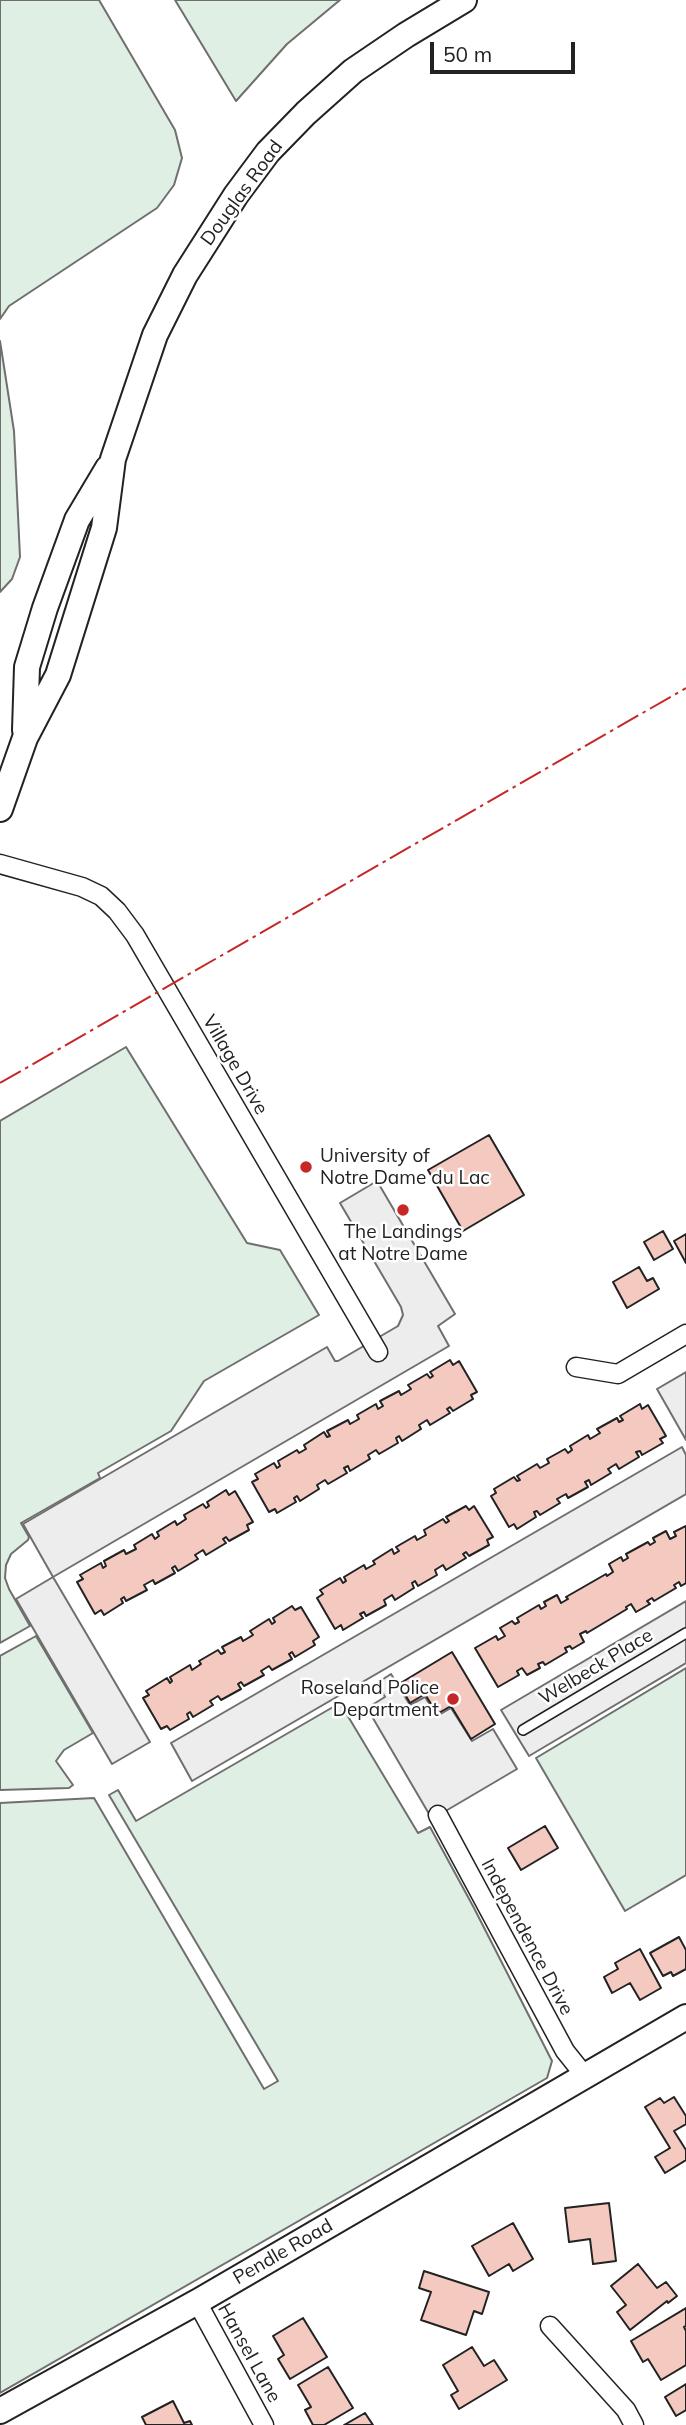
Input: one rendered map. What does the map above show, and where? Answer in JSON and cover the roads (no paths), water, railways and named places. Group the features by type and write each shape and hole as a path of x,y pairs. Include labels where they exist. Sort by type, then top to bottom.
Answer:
{"street":[{"name":"Douglas Road","path":"0,809 25,738 58,675 104,528 113,459 155,335 185,275 236,195 268,152 306,113 353,71 464,0"},
{"name":"Douglas Road","path":"25,738 27,667 44,608 77,520 113,459"},
{"name":"Village Drive","path":"0,864 82,887 101,896 117,911 135,935 378,1352"},
{"path":"576,1367 618,1374 686,1334"},
{"name":"Independence Drive","path":"438,1815 558,2039 585,2076"},
{"name":"Pendle Road","path":"0,2411 197,2302 686,2017"},
{"name":"Hansel Lane","path":"197,2302 264,2425"},
{"path":"550,2326 626,2410 634,2425"}],"lane":[{"name":"Welbeck Place","path":"523,1730 686,1633"}],"place":[{"name":"University of Notre Dame du Lac","path":"306,1167"},
{"name":"The Landings at Notre Dame","path":"403,1210"},
{"name":"Roseland Police Department","path":"453,1699"}]}
